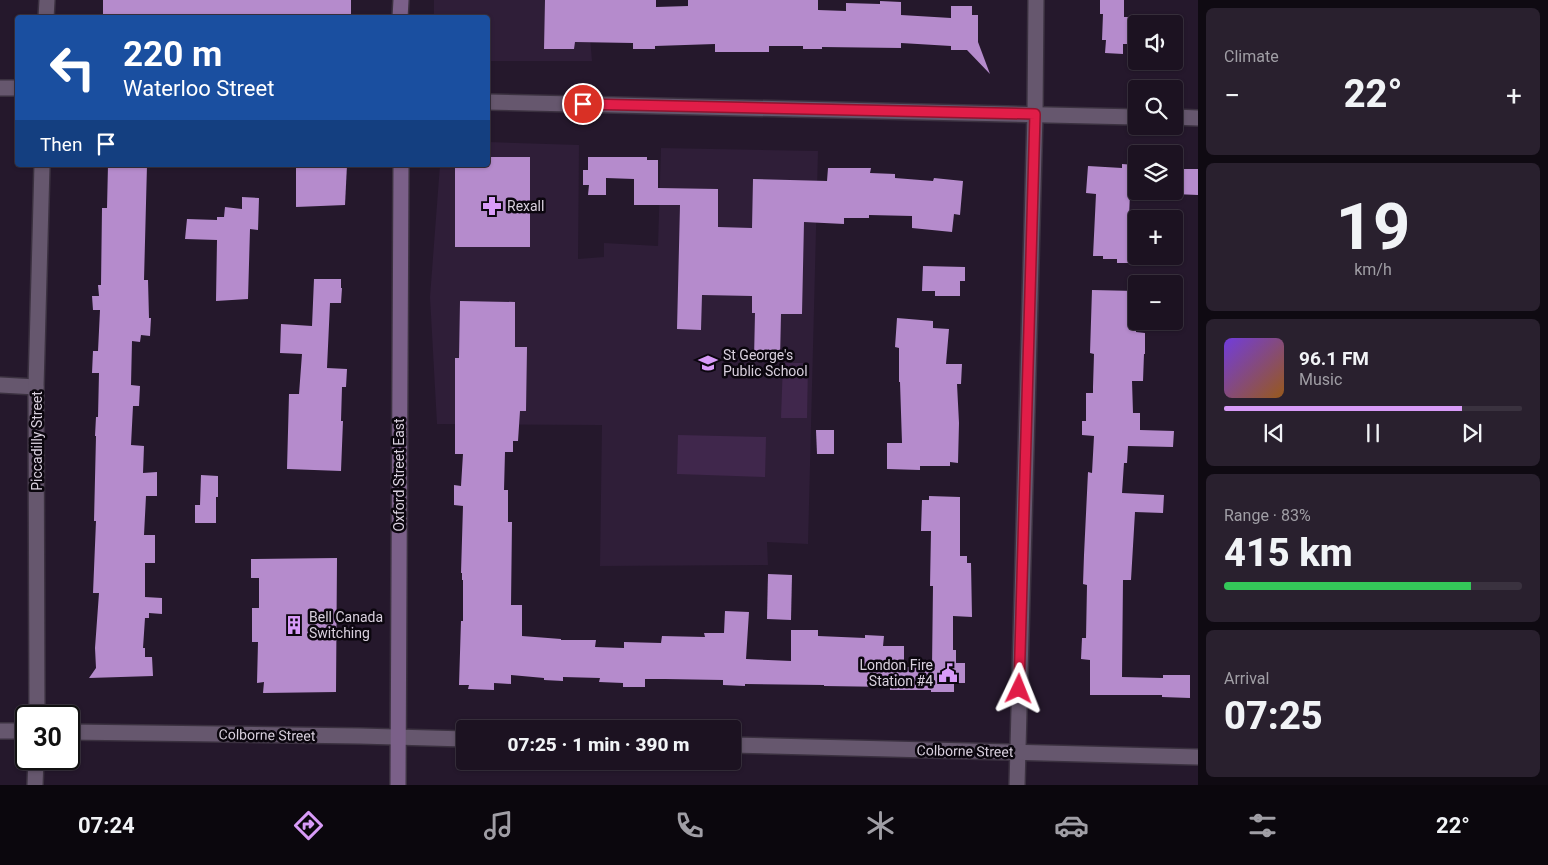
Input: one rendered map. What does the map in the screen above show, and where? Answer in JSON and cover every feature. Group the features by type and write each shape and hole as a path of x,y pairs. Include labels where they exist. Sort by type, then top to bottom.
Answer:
{"main road":[{"path":"400,15 401,0"},
{"name":"Oxford Street East","path":"398,785 401,167"}],"street":[{"path":"46,0 46,15"},
{"path":"1017,785 1035,114 1036,0"},
{"path":"0,88 15,88"},
{"path":"490,102 1128,117"},
{"path":"1183,117 1198,118"},
{"name":"Piccadilly Street","path":"37,705 36,387 42,167"},
{"path":"0,385 36,387"},
{"path":"0,731 15,731"},
{"name":"Colborne Street","path":"80,732 456,739"},
{"name":"Colborne Street","path":"741,745 1198,757"},
{"path":"35,785 36,770"}],"shaded area":[{"path":"434,0 587,0 592,61 490,61 490,15 434,15"},
{"name":"St George's Public School","path":"490,142 579,145 578,259 604,257 604,243 658,246 661,148 818,151 808,544 767,542 768,565 600,566 602,425 437,424 430,297 440,167 490,167"},
{"path":"783,363 808,363 807,418 781,418"},
{"path":"678,435 766,437 765,477 677,474"}],"building":[{"path":"103,0 351,0 351,15 103,15"},
{"path":"545,0 656,0 656,7 688,6 688,0 818,0 818,10 846,11 846,3 880,4 880,1 901,2 901,15 951,18 951,6 972,6 972,15 978,15 978,42 990,74 967,50 951,50 951,46 901,43 901,48 822,47 822,49 803,49 803,46 769,46 769,52 715,52 715,44 655,46 655,49 633,49 633,43 575,42 574,49 544,49"},
{"path":"1100,0 1124,0 1124,17 1128,17 1128,44 1123,44 1123,54 1105,53 1106,40 1102,40 1103,14 1100,14"},
{"name":"Rexall","path":"490,157 530,157 530,247 455,247 455,167 490,167"},
{"path":"588,157 647,157 647,160 658,160 658,188 718,189 718,227 752,228 753,179 827,181 828,168 871,168 870,173 895,174 895,178 933,181 934,178 963,181 960,215 954,214 952,232 912,228 912,216 869,215 869,218 844,218 844,224 804,222 802,314 781,314 780,359 754,359 755,313 752,313 752,296 702,295 701,330 677,329 680,205 634,205 634,179 606,178 606,195 588,195 589,185 583,185 583,170 588,170"},
{"path":"1122,164 1128,164 1128,200 1130,200 1128,263 1117,263 1117,259 1103,259 1103,256 1093,256 1096,194 1086,193 1088,166 1122,168"},
{"path":"108,167 147,167 144,280 148,280 149,318 151,318 150,336 141,335 140,342 132,341 131,385 140,386 139,406 133,406 131,445 144,446 143,473 157,472 157,496 146,496 144,535 155,535 155,563 145,563 145,597 162,598 162,614 149,613 149,618 145,618 143,648 145,648 145,657 152,657 153,676 89,678 96,668 95,648 99,593 93,593 96,521 94,521 95,436 96,417 98,417 99,373 92,373 93,351 98,351 100,310 93,310 92,296 99,296 98,285 101,285 102,208 107,208"},
{"path":"296,167 347,167 345,205 296,207"},
{"path":"1183,169 1198,169 1198,195 1183,194"},
{"path":"242,197 259,198 258,230 250,229 248,299 216,301 217,240 185,239 187,219 217,220 217,217 224,217 225,207 242,209"},
{"path":"923,266 965,267 965,281 960,281 960,296 935,296 935,291 922,291"},
{"path":"314,279 341,279 341,303 330,303 327,368 347,369 346,387 342,387 341,471 287,469 289,394 299,394 302,354 280,353 281,324 312,326"},
{"path":"1092,290 1128,291 1128,330 1145,333 1143,381 1132,381 1133,413 1140,413 1140,430 1174,431 1173,447 1128,446 1127,463 1124,463 1122,493 1164,495 1163,513 1135,512 1131,580 1123,580 1122,677 1163,678 1163,675 1190,675 1190,698 1162,697 1162,695 1090,695 1090,660 1081,659 1082,638 1086,638 1087,585 1083,584 1088,472 1092,473 1094,436 1082,435 1082,421 1086,421 1086,393 1093,393 1094,354 1090,353"},
{"path":"460,301 515,302 515,347 527,347 526,411 520,411 518,441 513,441 513,452 505,452 504,490 508,490 508,522 512,522 511,605 522,605 522,636 561,640 596,640 595,647 624,648 624,642 661,643 662,636 705,637 704,633 724,633 725,611 749,612 746,659 791,661 791,630 818,630 818,636 865,638 865,635 884,636 883,646 904,646 904,667 932,667 933,586 930,586 931,531 921,531 922,500 929,500 929,496 960,497 960,556 967,556 967,563 971,563 972,617 953,616 953,650 956,650 956,663 965,663 965,683 954,683 954,692 890,690 890,687 824,685 745,684 745,686 723,685 723,680 665,679 645,679 645,687 623,687 623,683 599,682 600,678 563,677 563,681 511,675 511,684 494,683 494,690 468,689 469,685 459,685 461,621 463,621 463,580 461,573 463,506 454,505 454,485 461,486 463,454 455,454 455,358 459,358"},
{"path":"897,318 933,321 933,328 949,329 946,364 962,364 961,384 957,384 959,423 958,463 950,462 950,466 920,466 920,470 887,469 887,443 902,443 899,348 895,347"},
{"path":"816,430 834,430 834,454 817,454"},
{"path":"201,475 218,476 216,523 195,523 195,505 200,505"},
{"name":"Bell Canada Switching","path":"337,558 336,692 263,693 264,682 257,683 258,642 252,642 252,608 259,608 259,578 251,578 251,559"},
{"path":"768,574 792,575 791,620 767,619"}],"place":[{"name":"Rexall","path":"492,206"},
{"name":"St George's Public School","path":"708,363"},
{"name":"Bell Canada Switching","path":"294,625"},
{"name":"London Fire Station #4","path":"948,673"}],"route":[{"path":"583,104 1035,114 1019,689"}]}
